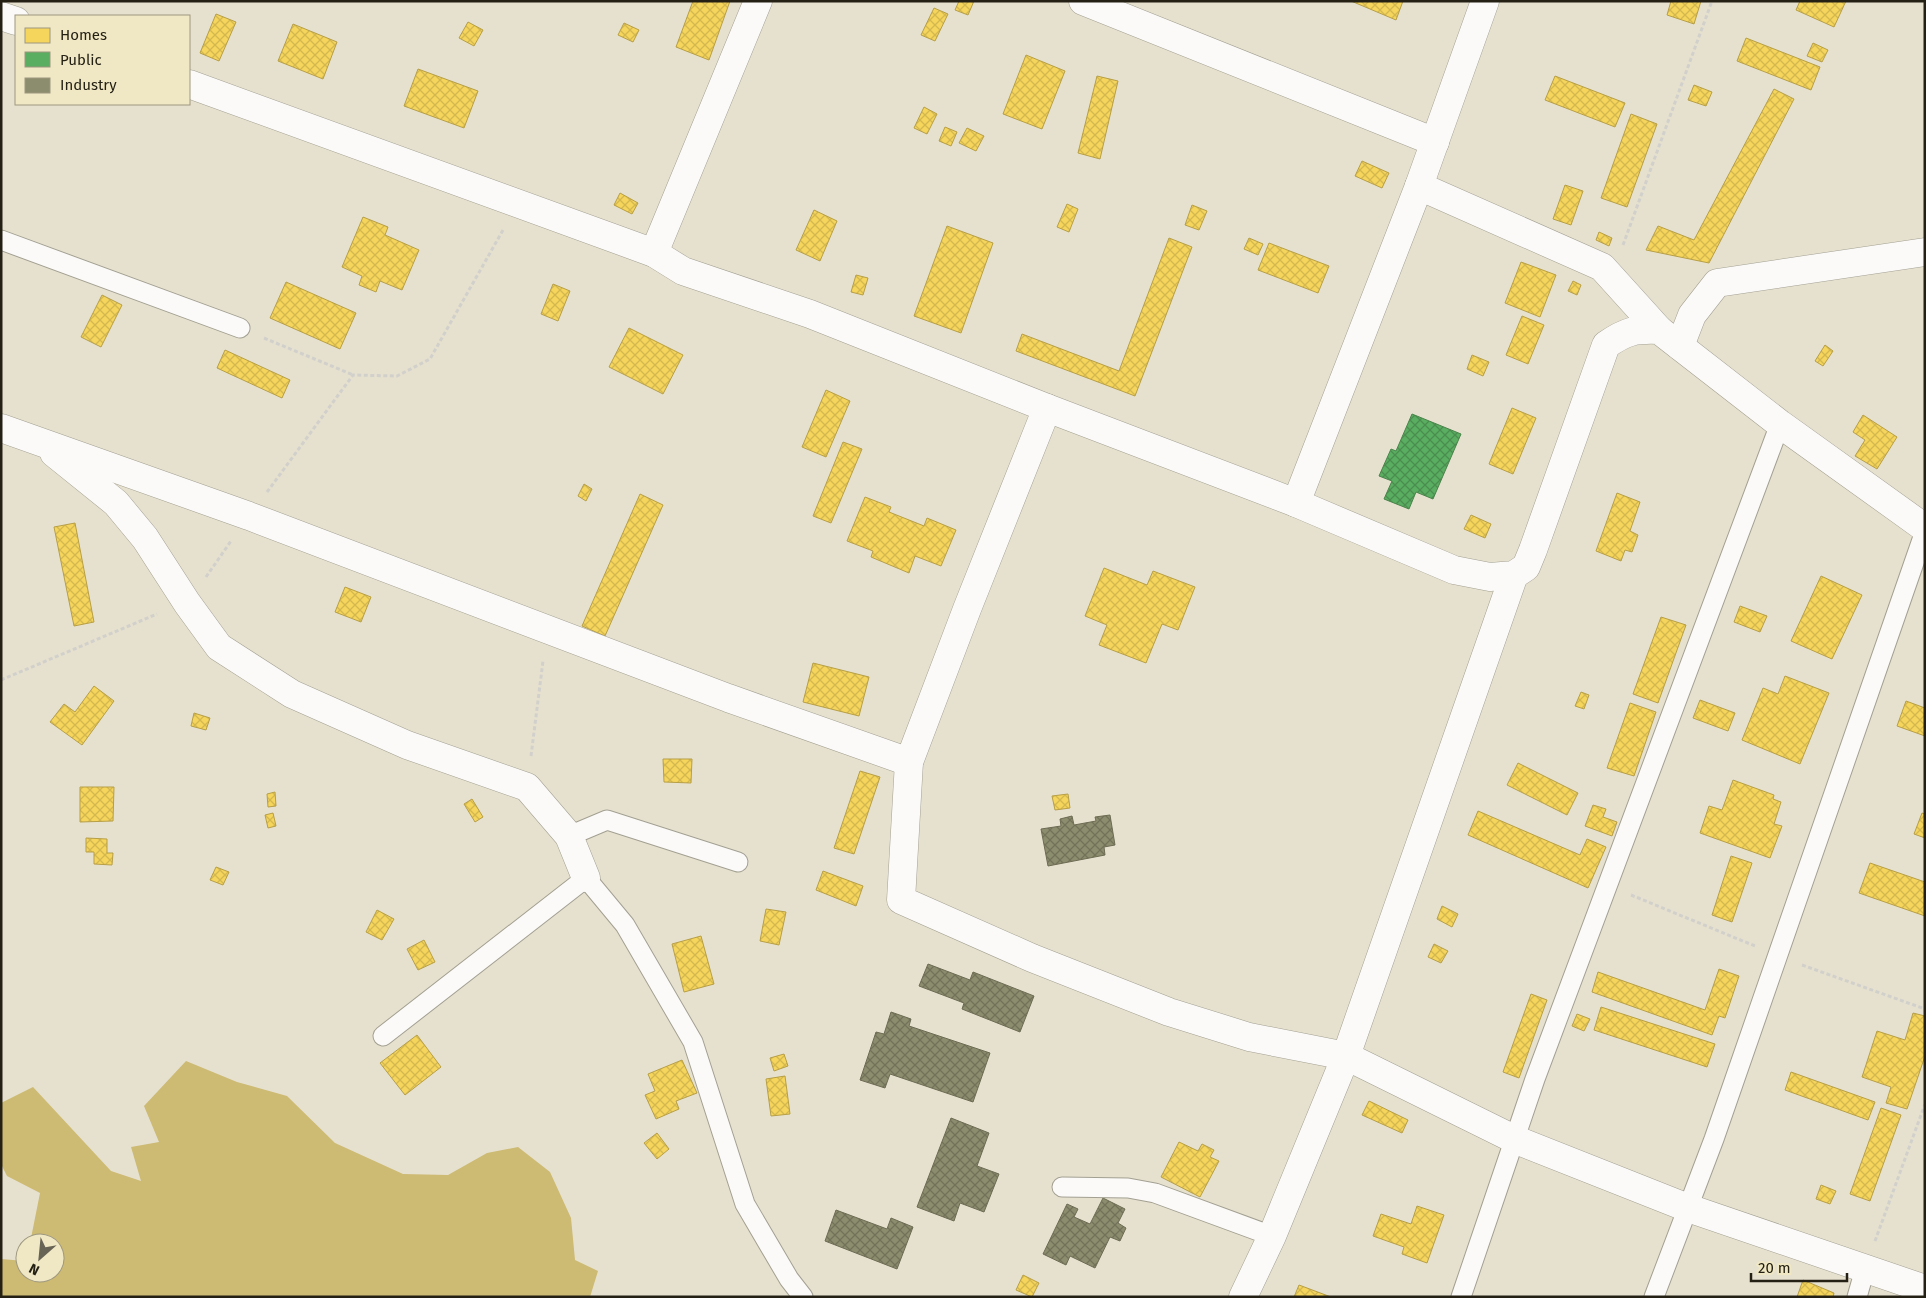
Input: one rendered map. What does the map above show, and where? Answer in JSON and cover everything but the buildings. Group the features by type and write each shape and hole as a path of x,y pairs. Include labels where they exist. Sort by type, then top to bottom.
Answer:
{"street":[{"path":"654,253 758,1"},
{"path":"1084,1 1435,142"},
{"path":"1296,503 1419,186 1485,1"},
{"path":"1,16 15,21"},
{"path":"190,84 654,253 683,271 810,314 1047,408 1296,503 1454,570 1490,577 1514,576"},
{"path":"1419,186 1602,267 1670,338 1780,424 1925,529"},
{"path":"1670,338 1692,315 1716,283 1925,252"},
{"path":"1243,1297 1272,1236 1346,1056 1514,576 1526,567 1533,550 1606,345 1624,333 1638,329 1670,338"},
{"path":"1047,408 908,762 901,900 1032,958 1169,1012 1249,1037 1346,1056 1516,1140 1688,1208 1925,1289"},
{"path":"1,428 35,438 249,516 728,698 908,762"},
{"path":"35,438 116,503 145,538 219,647 292,694 407,745 527,787 569,836 586,878"}],"lane":[{"path":"1,240 240,328"},
{"path":"1461,1297 1516,1140 1535,1079 1780,424"},
{"path":"1654,1297 1714,1139 1925,529"},
{"path":"569,836 607,820 738,862"},
{"path":"383,1036 586,878 625,925 693,1042 745,1204 789,1279 803,1297"},
{"path":"1062,1187 1128,1188 1154,1193 1272,1236"},
{"path":"1857,1297 1865,1269"}],"path":[{"path":"1610,277 1712,1"},
{"path":"240,328 354,375 397,376 430,359 500,233 526,206"},
{"path":"1,680 187,602 354,375"},
{"path":"527,787 547,630"},
{"path":"1607,886 1777,956 1925,1009"},
{"path":"1865,1269 1925,1104"}],"shaded area":[{"path":"186,1061 237,1082 287,1096 335,1143 403,1174 448,1175 487,1153 518,1147 550,1172 571,1218 575,1260 598,1271 590,1297 1,1297 1,1259 15,1260 15,1283 65,1283 65,1233 32,1233 40,1193 7,1176 1,1164 1,1103 33,1087 111,1171 141,1181 131,1147 159,1142 144,1106"}]}
